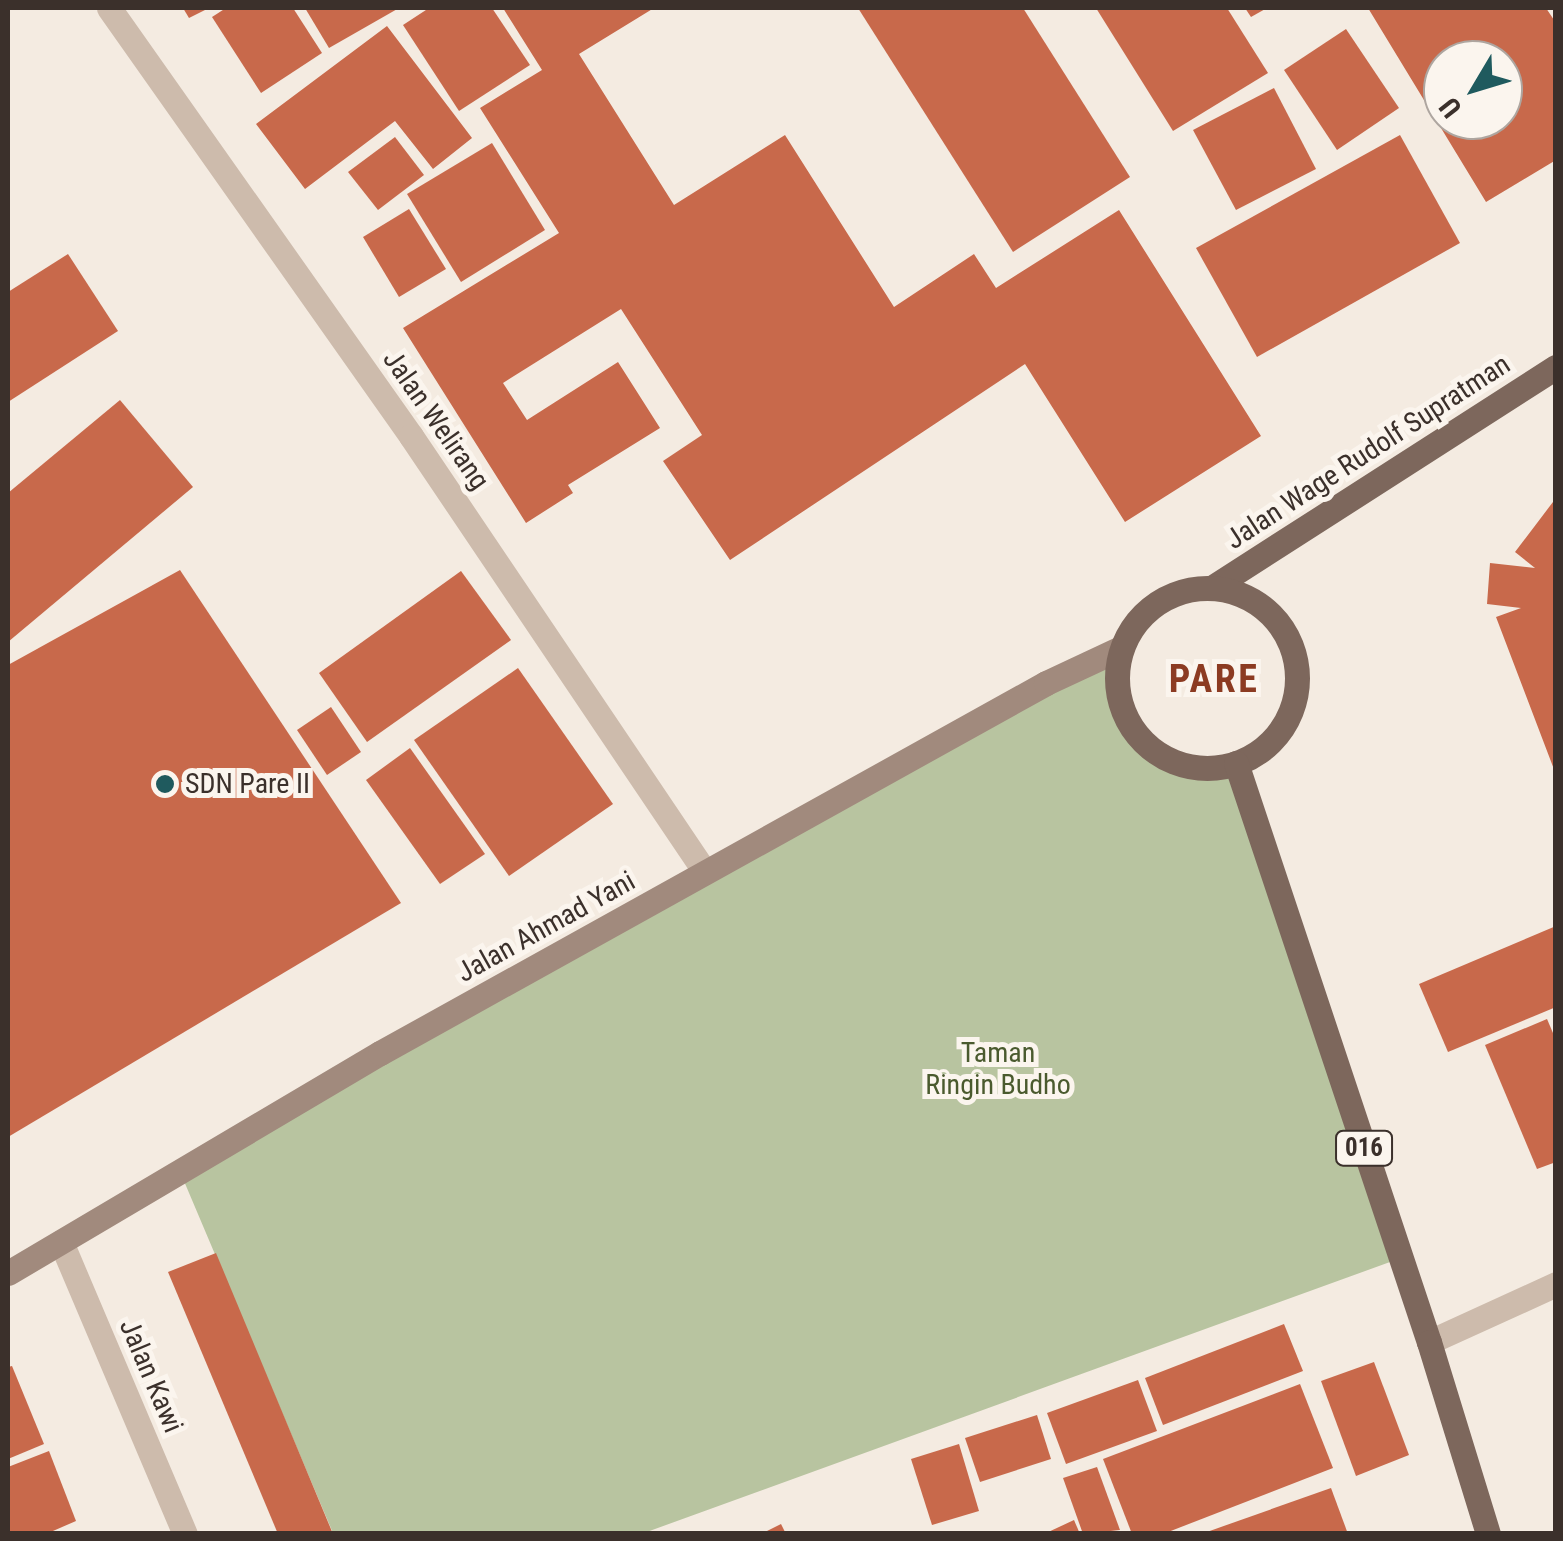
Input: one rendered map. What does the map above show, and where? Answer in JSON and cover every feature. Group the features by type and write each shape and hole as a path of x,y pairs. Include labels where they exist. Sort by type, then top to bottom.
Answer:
{"main road":[{"name":"Jalan Wage Rudolf Supratman","path":"1213,587 1556,367"},
{"path":"1213,587 1240,594 1264,608 1283,629 1294,655 1297,683 1286,722 1259,752 1236,763 1210,768 1184,765 1160,755 1136,734 1122,708 1116,678 1122,648 1135,621 1159,600 1184,589 1213,587"},
{"name":"Jalan Ahmad Yani","path":"8,1273 380,1054 1046,682 1122,648"},
{"name":"016","path":"1236,763 1430,1342 1488,1534"}],"street":[{"name":"Jalan Welirang","path":"110,8 412,436 705,872"},
{"name":"Jalan Kawi","path":"61,1242 185,1534"},
{"path":"1430,1342 1556,1284"}],"green space":[{"name":"Taman Ringin Budho","path":"1121,648 1115,678 1121,707 1136,735 1160,755 1184,765 1210,768 1236,763 1401,1258 644,1533 333,1533 181,1174"}],"building":[{"path":"183,8 209,8 189,18"},
{"path":"226,8 293,8 322,53 261,93 212,17"},
{"path":"305,8 399,8 329,48"},
{"path":"429,8 492,8 530,65 459,111 403,25"},
{"path":"503,8 654,8 579,54 674,205 785,135 894,307 974,254 996,288 1119,210 1261,436 1125,522 1025,364 730,560 663,461 702,435 621,309 503,383 527,420 618,362 660,428 568,485 573,493 526,523 403,328 559,233 480,108 542,70"},
{"path":"858,8 1023,8 1130,177 1013,252"},
{"path":"1096,8 1227,8 1268,73 1173,131"},
{"path":"1245,8 1267,8 1251,17"},
{"path":"1368,8 1546,8 1556,23 1556,160 1486,202 1448,140 1523,140 1523,40 1423,40 1423,98"},
{"path":"387,26 472,138 433,169 395,121 305,189 256,124"},
{"path":"1346,29 1399,108 1337,150 1284,70"},
{"path":"1274,88 1316,169 1236,210 1193,130"},
{"path":"1400,135 1460,243 1257,357 1196,248"},
{"path":"395,137 424,175 378,210 348,172"},
{"path":"492,143 545,230 461,282 407,194"},
{"path":"409,209 446,269 399,297 363,237"},
{"path":"68,254 118,331 8,402 8,292"},
{"path":"120,400 193,487 8,642 8,493"},
{"path":"1556,498 1555,772 1496,617 1521,608 1487,604 1490,563 1535,568 1515,552"},
{"name":"SDN Pare II","path":"180,570 401,903 8,1137 8,665"},
{"path":"461,571 511,640 367,742 319,673"},
{"path":"518,668 613,804 509,876 414,740"},
{"path":"331,707 361,752 327,775 297,730"},
{"path":"410,748 485,854 440,884 366,780"},
{"path":"1556,926 1556,1007 1448,1052 1419,984"},
{"path":"1547,1019 1556,1040 1556,1162 1537,1169 1485,1045"},
{"path":"216,1253 333,1534 278,1534 168,1272"},
{"path":"1284,1324 1303,1371 1163,1425 1145,1378"},
{"path":"1374,1362 1409,1455 1356,1476 1321,1381"},
{"path":"12,1366 44,1444 8,1459 8,1367"},
{"path":"1138,1380 1157,1431 1066,1464 1047,1413"},
{"path":"1300,1384 1333,1468 1163,1534 1132,1534 1103,1459"},
{"path":"1037,1415 1051,1459 980,1482 965,1438"},
{"path":"959,1444 979,1511 932,1525 911,1459"},
{"path":"49,1451 76,1521 46,1534 8,1534 8,1467"},
{"path":"1097,1467 1120,1530 1083,1534 1063,1478"},
{"path":"1331,1488 1348,1534 1204,1534 1204,1533"},
{"path":"1074,1520 1080,1534 1044,1534"},
{"path":"781,1524 786,1534 761,1534"}],"place":[{"name":"SDN Pare II","path":"165,784"}],"district":[{"name":"PARE","path":"1214,680"}]}
